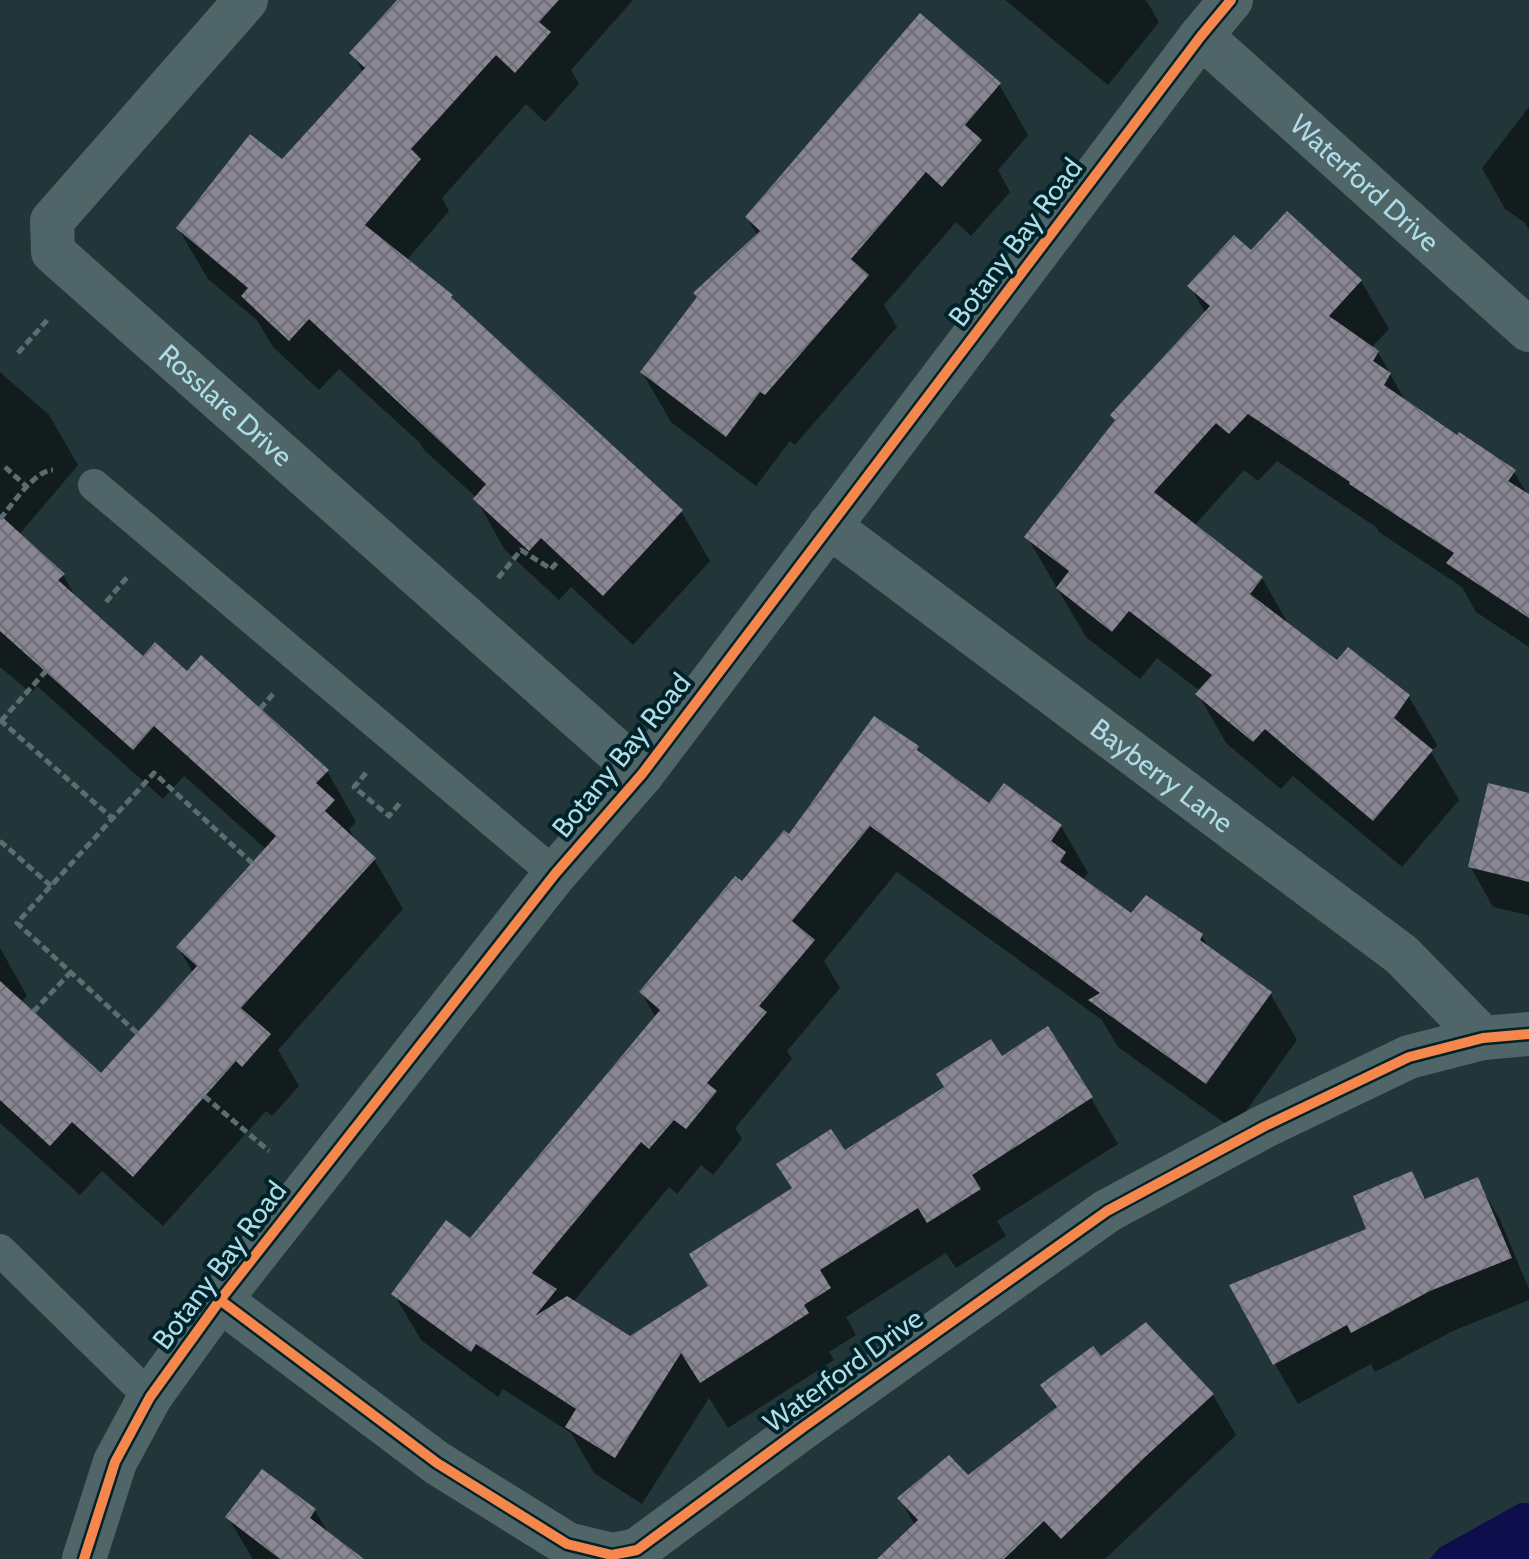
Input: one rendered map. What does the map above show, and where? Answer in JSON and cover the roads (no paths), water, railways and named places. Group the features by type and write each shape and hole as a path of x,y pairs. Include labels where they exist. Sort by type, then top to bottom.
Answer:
{"street":[{"name":"Rosslare Drive","path":"246,0 52,221 53,252 642,774"},
{"name":"Botany Bay Road","path":"84,1559 115,1462 150,1397 220,1300 555,874 642,774 1231,0"},
{"name":"Waterford Drive","path":"1201,36 1529,330"},
{"name":"Bayberry Lane","path":"829,526 1402,955 1483,1038"},
{"name":"Waterford Drive","path":"220,1300 437,1463 567,1544 612,1555 637,1550 1107,1211 1265,1126 1409,1057 1483,1038 1529,1034"}],"lane":[{"path":"94,485 555,874"},
{"path":"0,1250 150,1397"}]}
